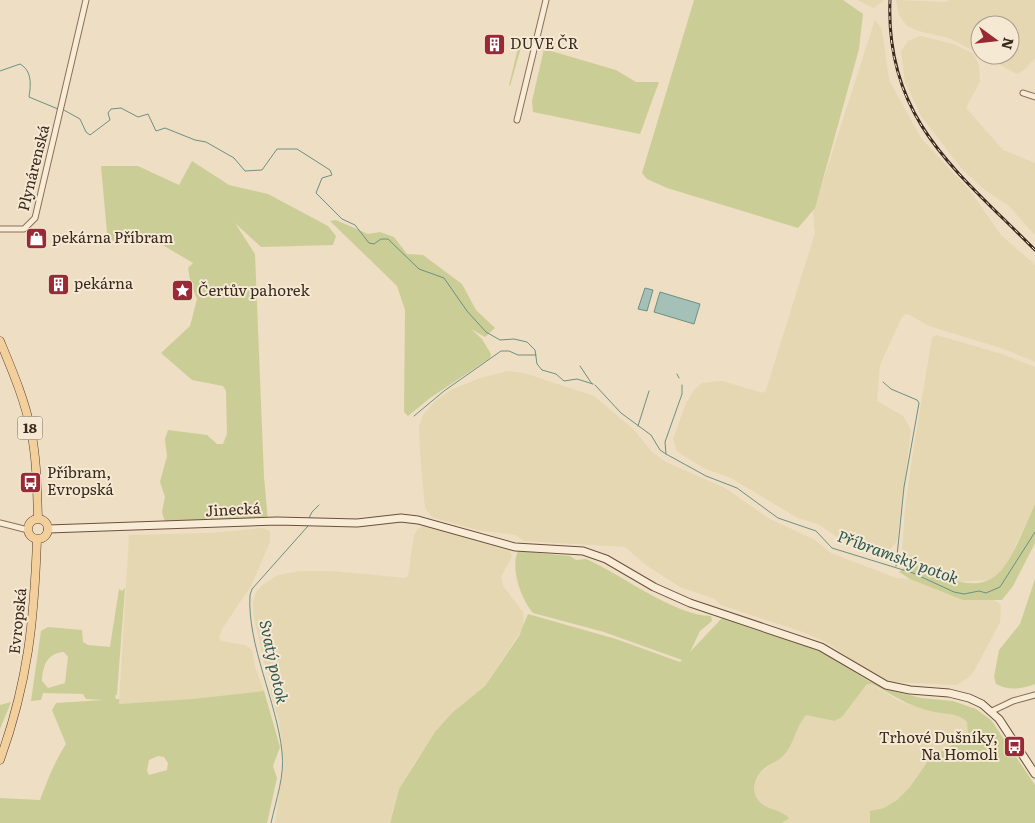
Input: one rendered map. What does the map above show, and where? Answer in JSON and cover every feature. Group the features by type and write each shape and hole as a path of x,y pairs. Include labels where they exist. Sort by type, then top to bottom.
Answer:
{"main road":[{"name":"18","path":"0,341 24,403 31,430 35,461 38,519"},
{"name":"Jinecká","path":"48,530 277,521 350,523 401,518 418,520 515,546 569,549 594,554 670,595 821,647 886,685 969,698 992,711"},
{"path":"38,519 44,521 48,530 44,538 37,540 30,536 28,530 32,522 38,519"},
{"name":"Evropská","path":"0,760 20,701 30,650 35,604 37,540"},
{"path":"992,711 1035,774"}],"street":[{"name":"Plynárenská","path":"0,229 24,229 36,218 86,0"},
{"path":"518,120 546,0"},
{"path":"1023,93 1035,96"},
{"path":"0,523 28,530"},
{"path":"992,711 1013,700 1035,695"}],"shaded area":[{"path":"857,0 884,0 874,8"},
{"path":"896,0 946,2 950,0 1035,0 1035,58 1024,70 1017,74 1000,65 1020,65 1020,15 970,15 970,49 949,38 919,31 907,26 899,15"},
{"path":"875,20 881,28 883,36 889,80 921,138 971,192 1001,235 1035,265 1035,362 1004,349 929,326 910,315 906,314 902,317 880,365 877,401 903,416 911,430 897,541 887,553 843,541 818,524 798,518 731,478 706,469 677,451 673,439 686,403 695,389 702,383 722,381 763,393 766,390 815,233 813,212"},
{"path":"920,36 953,44 970,52 970,65 979,65 980,81 966,108 1003,150 1035,163 1035,235 1008,205 985,190 962,169 921,116 905,82 901,51 908,41"},
{"path":"936,335 1002,354 1035,367 1035,504 1005,568 997,576 988,580 956,582 911,563 902,550 905,509 913,452 932,338"},
{"path":"508,371 524,373 594,396 633,429 652,452 666,462 725,488 768,518 815,540 831,553 896,578 910,579 932,586 963,600 990,599 998,602 1001,606 1000,622 974,671 968,678 956,685 892,682 873,674 826,642 803,632 721,605 715,599 680,587 646,565 625,547 525,541 515,535 477,530 432,517 425,508 420,452 419,426 423,415 435,401 451,390 480,378"},
{"path":"425,526 508,547 512,556 501,577 503,586 523,612 524,626 485,686 453,712 417,759 399,789 389,823 275,823 284,762 279,721 271,694 271,680 264,662 253,613 253,602 256,592 262,585 278,575 300,571 332,571 405,578 408,576 414,535 419,528"},
{"path":"263,528 270,531 270,542 251,586 222,629 219,638 221,641 245,645 252,650 255,667 264,691 192,699 119,704 129,535 210,533"},
{"path":"867,684 871,684 897,700 919,708 957,715 967,722 968,736 963,741 930,759 910,787 897,800 884,808 870,811 870,823 782,823 786,819 786,815 770,809 759,801 755,794 755,784 760,773 773,763 806,714 836,721 842,717"}],"green space":[{"path":"694,0 843,0 863,14 859,49 815,208 798,228 667,188 647,179 642,173"},
{"path":"519,44 522,44 510,86 509,85"},
{"path":"544,49 616,70 636,82 659,82 640,134 533,112 532,101"},
{"path":"192,161 229,185 268,194 328,226 336,236 333,245 261,247 235,223 255,254 264,477 268,520 165,522 162,512 165,497 160,482 167,456 165,439 168,430 207,435 217,444 223,444 227,434 226,391 223,386 192,380 161,353 190,326 197,299 191,285 188,268 193,263 151,238 108,244 101,166 138,166 179,185"},
{"path":"336,220 368,234 380,232 394,237 407,254 423,255 462,284 476,310 495,328 485,337 471,329 482,339 491,354 490,358 430,398 408,416 404,412 405,310 397,286 330,221"},
{"path":"1035,504 1035,543 1013,586 1002,600 963,600 910,579 899,572 911,563 940,576 962,582 980,583 993,577 1004,567 1014,550"},
{"path":"518,551 570,556 576,560 586,559 665,602 697,614 711,616 712,621 700,631 690,652 722,618 797,641 831,657 867,680 886,689 921,698 953,701 976,709 991,720 1035,785 1035,823 870,823 870,811 884,808 897,800 910,787 930,758 968,736 967,722 961,718 952,714 921,708 905,702 872,684 867,684 842,717 835,721 806,715 784,755 765,768 756,779 754,788 756,797 762,804 789,818 782,823 390,823 399,789 435,732 453,712 485,686 519,636 528,614 616,639 680,662 682,660 604,632 533,613 524,600 518,583 515,566"},
{"path":"1035,579 1035,684 1020,688 1006,688 996,684 994,677 999,650 1020,624"},
{"path":"125,588 117,694 115,696 116,699 119,699 119,704 192,699 264,691 280,747 273,766 277,778 267,823 0,823 0,798 40,800 58,757 66,744 52,710 56,703 104,700 86,699 83,694 43,693 41,700 31,701 41,631 48,627 82,630 83,642 88,645 110,647 119,589 122,591","holes":["64,652 68,657 65,683 48,688 42,681 45,665 50,657","158,756 164,757 168,763 167,770 149,775 147,771 149,760"]},
{"path":"11,702 0,729 0,705"}],"water":[{"path":"645,288 653,290 647,311 638,309"},
{"path":"660,292 700,304 694,324 654,312"}],"waterway":[{"name":"Příbramský potok","path":"0,71 20,64 29,74 29,97 58,109"},
{"name":"Příbramský potok","path":"62,109 80,119 86,132 90,135 110,120 108,113 111,109 121,108 138,117 148,114 156,131 165,128 195,140 206,142 234,158 245,171 262,170 277,149 297,149 330,170 332,175 322,178 316,193 342,219 355,225 369,243 374,244 381,239 388,239 419,269 444,278 467,311 486,332 500,340 514,339 527,342 535,350 537,364 542,370 556,374 564,381 577,379 593,384"},
{"name":"Svatý potok","path":"414,416 444,391 501,351 509,351 518,355 536,355"},
{"path":"580,366 592,384"},
{"path":"677,374 679,378"},
{"path":"883,382 891,389 917,400 919,403 904,487 896,566"},
{"name":"Příbramský potok","path":"595,385 621,413 651,435 660,450 666,454 706,476 737,488 778,518 816,531 832,548 913,573 954,592 964,594 979,591 986,593 1000,587 1035,532"},
{"path":"666,454 665,442 682,394 682,385"},
{"path":"638,426 649,391"},
{"name":"Svatý potok","path":"309,518 319,505"},
{"name":"Svatý potok","path":"271,823 283,761 279,733 253,634 250,595 252,589 308,526"}],"railway":[{"path":"890,0 892,42 900,79 913,111 932,141 954,168 1035,250"}],"place":[{"name":"DUVE ČR","path":"494,44"},
{"name":"pekárna Příbram","path":"36,238"},
{"name":"pekárna","path":"58,284"},
{"name":"Čertův pahorek","path":"182,291"},
{"name":"Příbram, Evropská","path":"31,482"},
{"name":"Trhové Dušníky, Na Homoli","path":"1014,747"}]}
